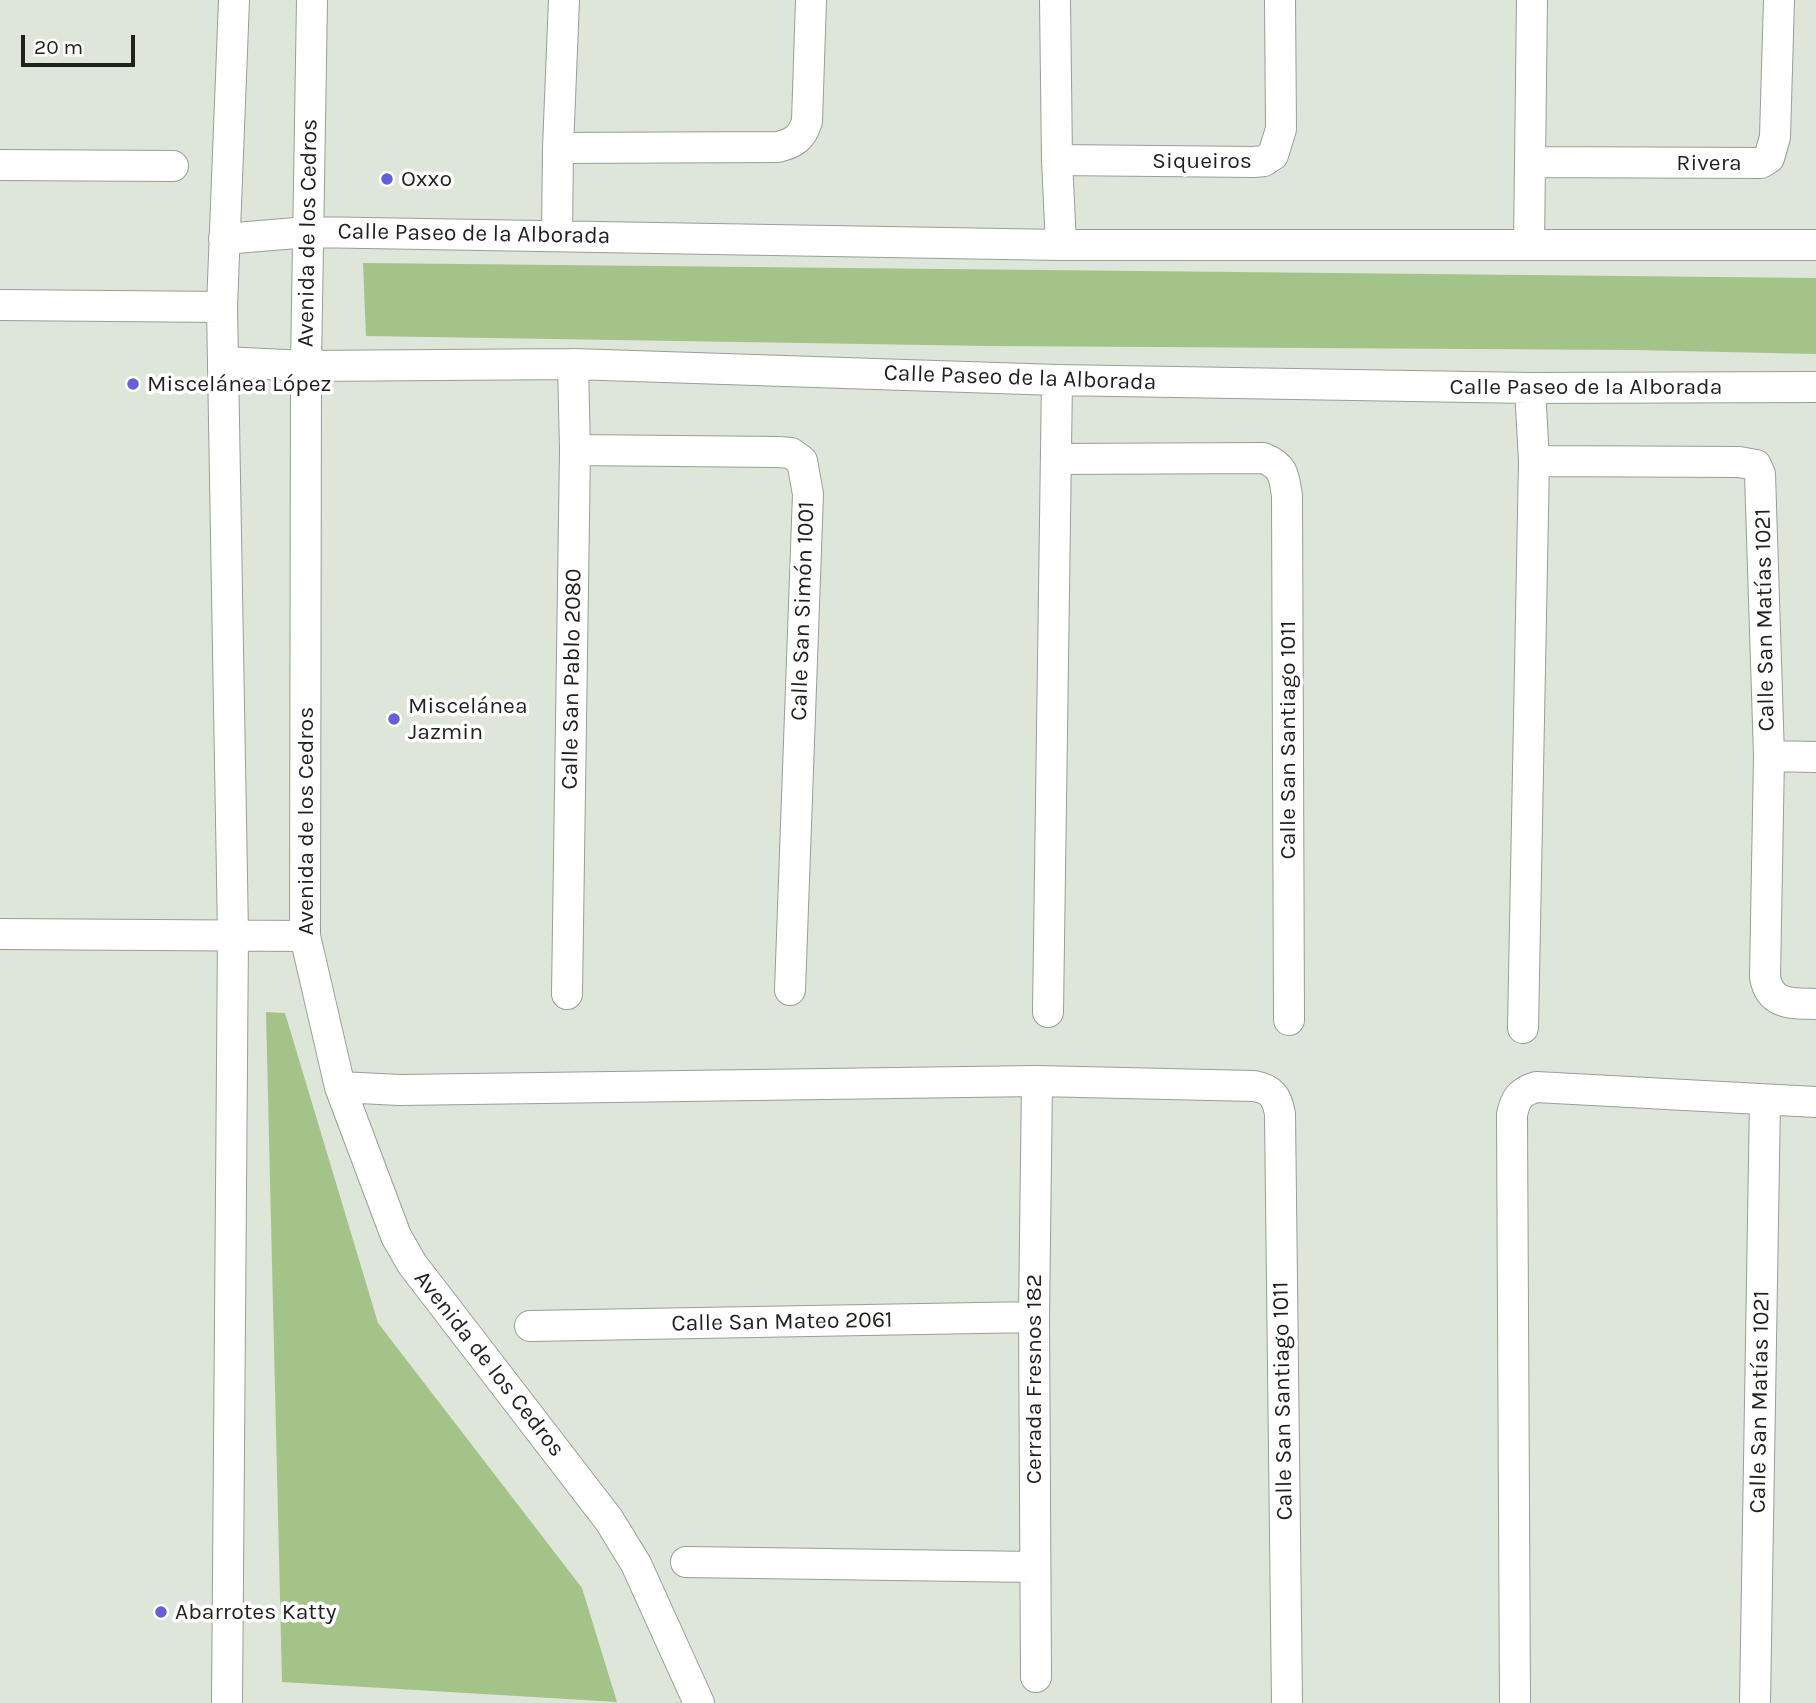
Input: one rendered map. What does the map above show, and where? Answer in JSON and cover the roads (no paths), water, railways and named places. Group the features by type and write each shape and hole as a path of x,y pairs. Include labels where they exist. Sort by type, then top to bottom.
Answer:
{"street":[{"path":"227,1703 233,934 222,307 234,0"},
{"name":"Avenida de los Cedros","path":"312,0 306,366 305,936 340,1087 402,1245 412,1264 609,1520 636,1564 699,1703"},
{"path":"556,235 564,0"},
{"path":"558,148 778,147 792,144 804,133 807,121 811,0"},
{"path":"1055,0 1061,246"},
{"name":"Siqueiros","path":"1057,160 1254,162 1264,161 1273,155 1281,130 1280,0"},
{"path":"1529,244 1532,0"},
{"name":"Rivera","path":"1530,162 1761,163 1769,158 1775,137 1779,0"},
{"path":"0,165 173,166"},
{"name":"Calle Paseo de la Alborada","path":"224,239 308,232 1061,246 1816,245"},
{"path":"0,305 222,307"},
{"name":"Calle Paseo de la Alborada","path":"223,362 306,366 573,364 1057,380 1530,388 1816,387"},
{"name":"Calle San Pablo 2080","path":"567,994 575,450 573,364"},
{"path":"1048,1012 1057,380"},
{"path":"1523,1028 1534,461 1530,388"},
{"name":"Calle San Simón 1001","path":"575,450 779,452 791,453 802,461 808,494 790,990"},
{"name":"Calle San Santiago 1011","path":"1056,459 1263,458 1276,463 1285,478 1289,1020"},
{"name":"Calle San Matías 1021","path":"1534,461 1739,462 1756,466 1762,486 1769,756 1765,977 1773,996 1784,1002 1816,1004"},
{"path":"1769,756 1816,757"},
{"path":"0,934 305,936"},
{"path":"340,1087 400,1090 1037,1081"},
{"name":"Calle San Santiago 1011","path":"1037,1081 1254,1086 1264,1088 1278,1099 1287,1703"},
{"name":"Cerrada Fresnos 182","path":"1036,1676 1034,1317 1037,1081"},
{"path":"1515,1703 1512,1115 1515,1102 1523,1091 1536,1087 1816,1102"},
{"name":"Calle San Matías 1021","path":"1755,1703 1765,1100"},
{"name":"Calle San Mateo 2061","path":"530,1326 1034,1317"},
{"path":"686,1562 1034,1567"}],"place":[{"name":"Oxxo","path":"387,179"},
{"name":"Miscelánea López","path":"133,384"},
{"name":"Miscelánea Jazmin","path":"394,719"},
{"name":"Abarrotes Katty","path":"161,1612"}]}
